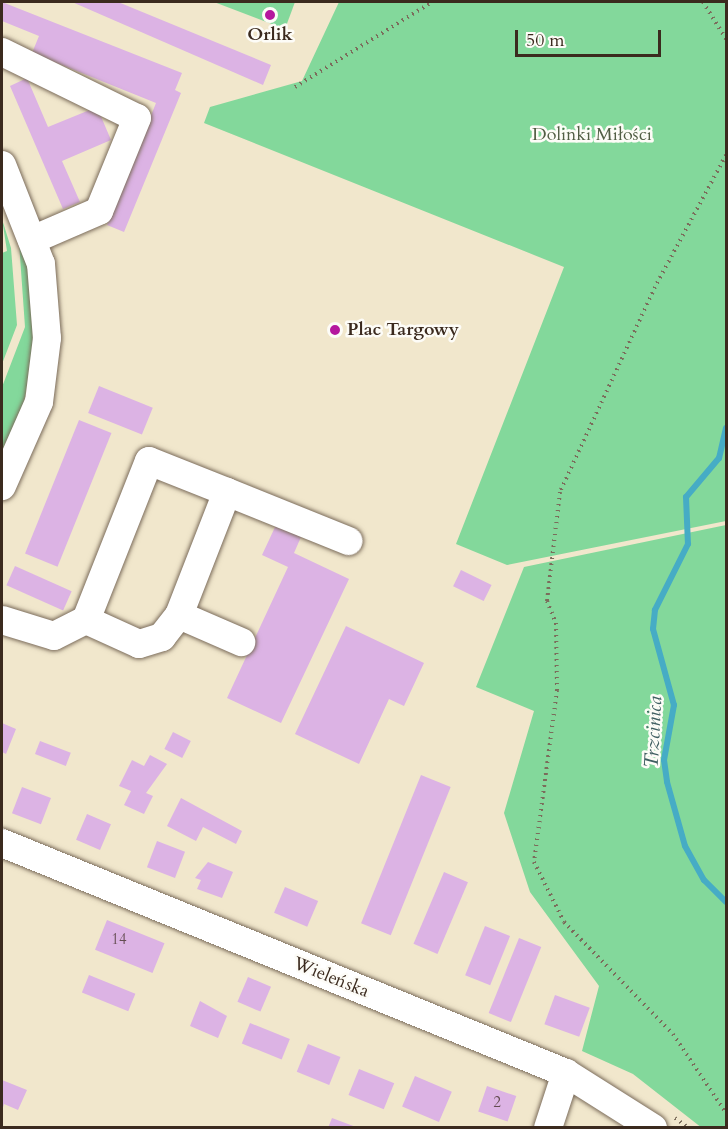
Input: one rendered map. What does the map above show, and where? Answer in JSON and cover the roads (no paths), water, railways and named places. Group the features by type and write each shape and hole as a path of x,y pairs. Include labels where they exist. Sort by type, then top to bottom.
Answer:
{"street":[{"path":"2,52 137,118 99,211 32,240"},
{"path":"2,165 41,264 46,338 39,402 2,486"},
{"path":"2,620 54,636 86,620 148,461 348,541"},
{"path":"86,620 139,644 162,637 179,615 227,492"},
{"path":"179,615 241,642"},
{"name":"Wieleńska","path":"2,843 566,1073 653,1128"},
{"path":"548,1128 566,1073"}],"waterway":[{"name":"Trzcinica","path":"726,428 719,458 686,497 688,544 655,610 653,629 674,705 664,760 667,782 685,846 704,880 726,902"}],"place":[{"name":"Orlik","path":"270,15"},
{"name":"Plac Targowy","path":"335,330"}],"park label":[{"name":"Dolinki Miłości","path":"592,135"}]}
